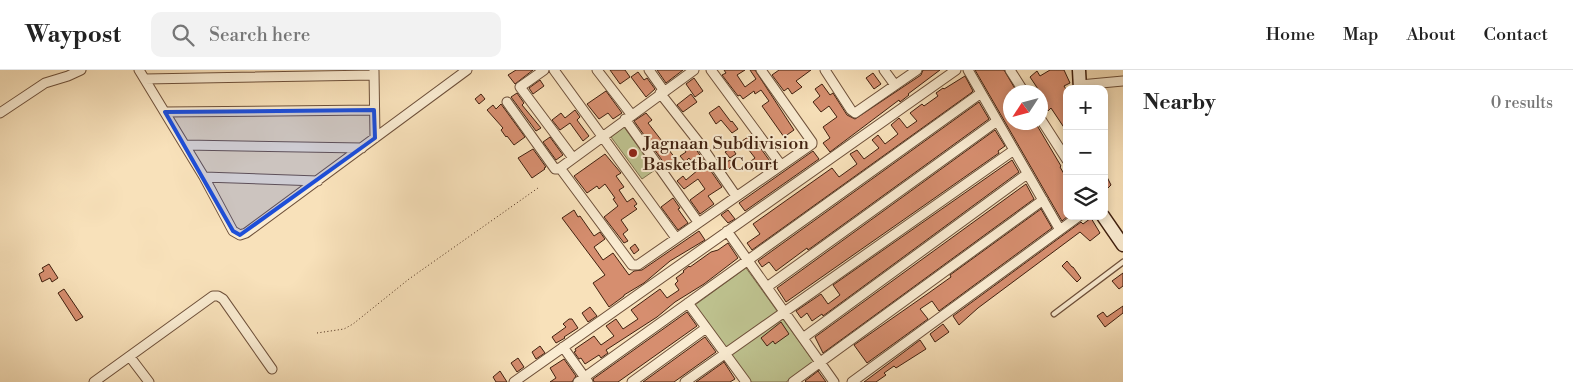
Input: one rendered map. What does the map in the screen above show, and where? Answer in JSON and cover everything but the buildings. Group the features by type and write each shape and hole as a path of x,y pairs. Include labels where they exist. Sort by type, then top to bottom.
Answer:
{"main road":[{"path":"1079,70 1080,85"},
{"path":"1106,220 1122,241"}],"street":[{"path":"0,113 46,83 81,70"},
{"path":"139,70 204,177 233,231 240,235 246,233 318,181 467,70"},
{"path":"544,70 520,88 573,158"},
{"path":"554,70 676,238"},
{"path":"598,70 698,222"},
{"path":"649,70 662,92 736,196"},
{"path":"560,168 693,70"},
{"path":"710,70 781,165"},
{"path":"507,102 555,168 560,168 632,265 642,263 698,222 810,146 812,142 761,70"},
{"path":"824,70 855,113 916,70"},
{"path":"884,70 895,85"},
{"path":"514,382 956,70"},
{"path":"968,70 1060,230"},
{"path":"1010,70 1020,85"},
{"path":"145,79 374,73 375,138"},
{"path":"1094,85 1123,81"},
{"path":"563,348 584,380 980,92"},
{"path":"165,112 374,110"},
{"path":"767,287 997,121"},
{"path":"1048,130 1063,154"},
{"path":"185,145 362,148"},
{"path":"686,382 1014,150"},
{"path":"803,338 1027,174"},
{"path":"204,177 318,181"},
{"path":"793,382 1043,200"},
{"path":"852,382 1074,220"},
{"path":"728,231 834,382"},
{"path":"94,382 213,296 223,299 272,368"},
{"path":"688,303 744,381"},
{"path":"632,382 706,328"},
{"path":"130,357 149,382"}],"lane":[{"path":"1054,314 1123,262"}],"path":[{"path":"317,333 344,329 353,324 409,279 538,188"}],"highlighted area":[{"path":"374,110 375,138 240,235 233,231 165,112"}],"green space":[{"name":"Jagnaan Subdivision Basketball Court","path":"624,127 655,170 642,179 611,137"},
{"path":"746,268 814,362 786,382 751,382 695,305"}],"place":[{"name":"Jagnaan Subdivision Basketball Court","path":"633,153"}]}
